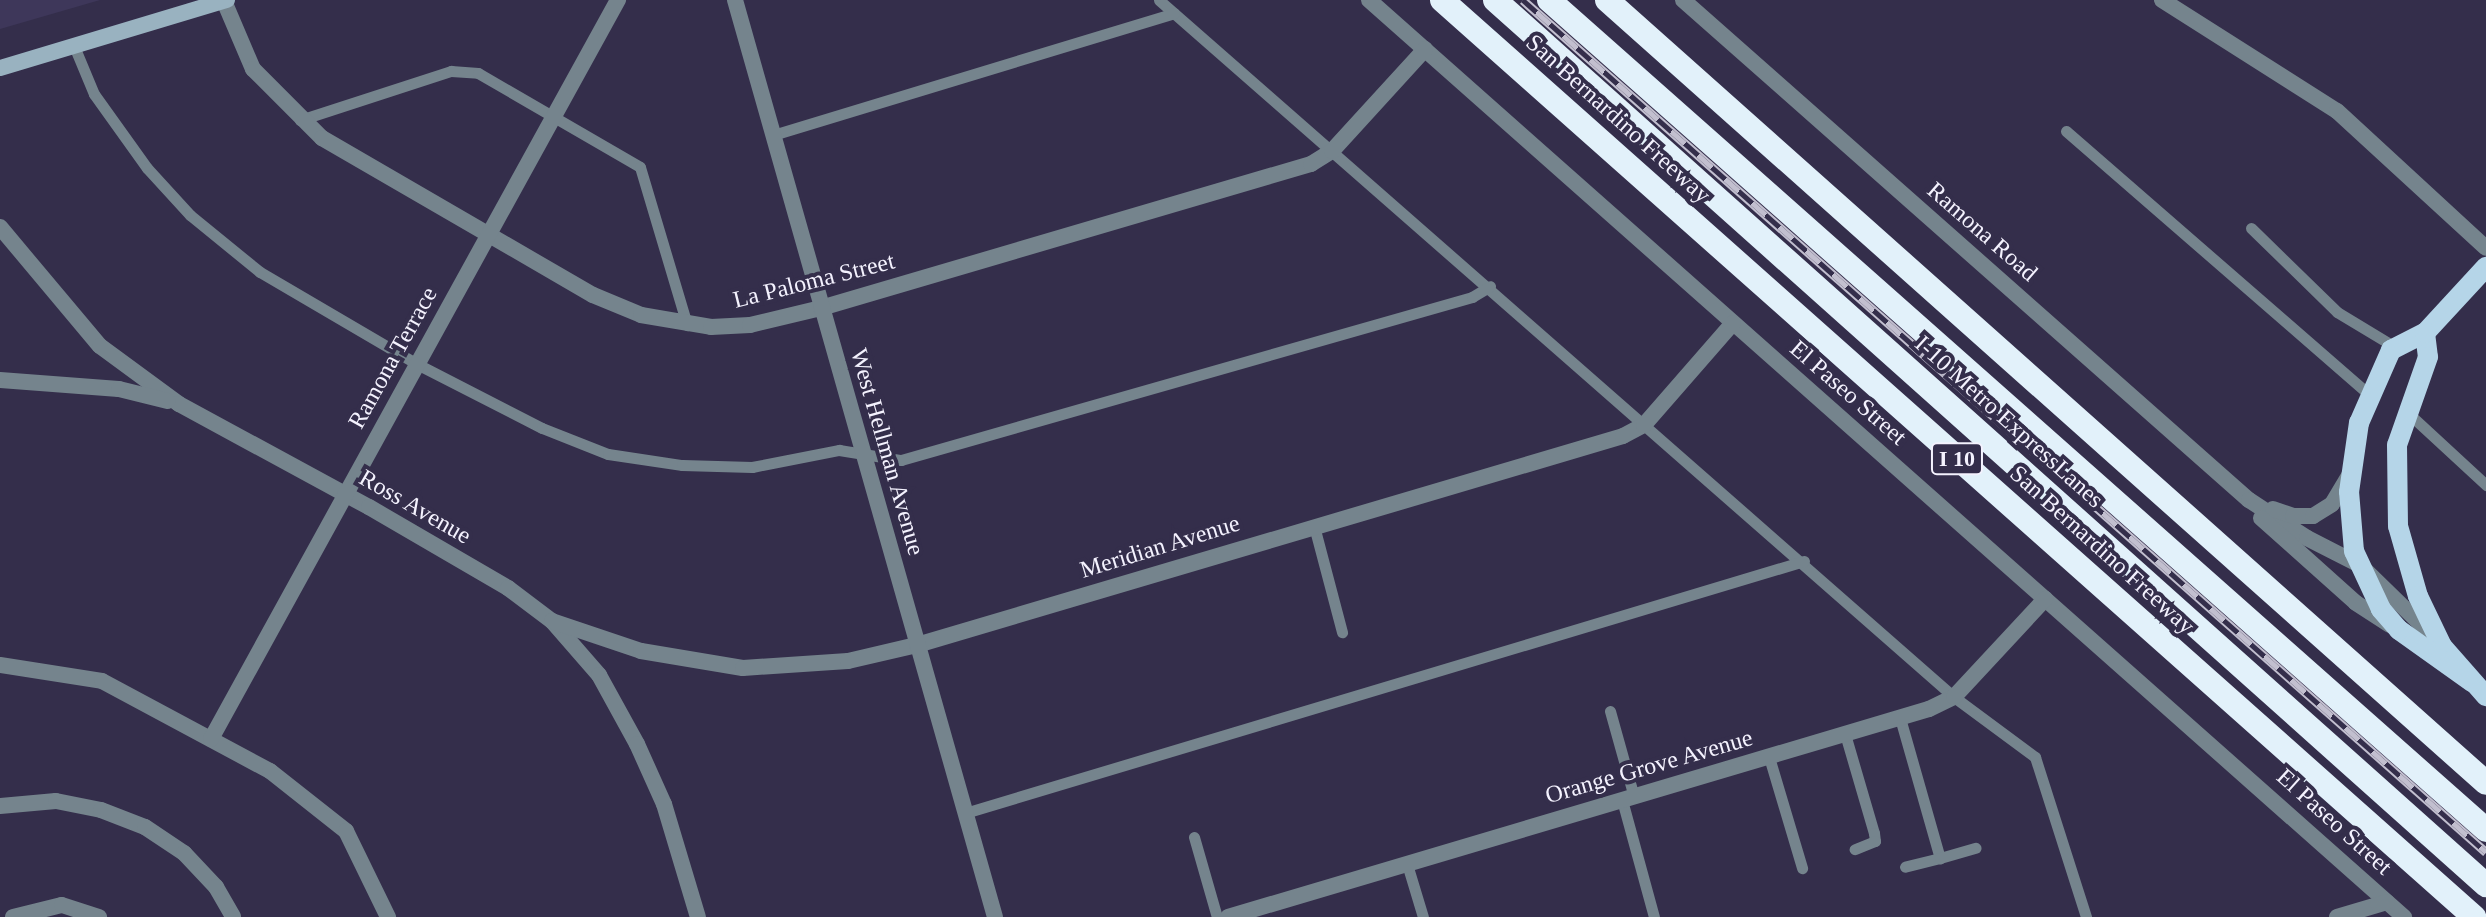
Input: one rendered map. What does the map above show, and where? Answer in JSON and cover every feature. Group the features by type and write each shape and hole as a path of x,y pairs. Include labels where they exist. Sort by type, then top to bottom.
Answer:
{"highway":[{"name":"San Bernardino Freeway","path":"1442,0 2474,917"},
{"name":"I-10 Metro ExpressLanes","path":"1495,0 2486,885"},
{"name":"I-10 Metro ExpressLanes","path":"1549,0 2486,830"},
{"path":"1607,0 2486,783"}],"main road":[{"path":"0,68 218,2"},
{"path":"2479,689 2399,630 2371,592 2350,530 2350,475 2369,394 2395,347 2425,333 2486,267"},
{"path":"2425,333 2428,357 2406,411 2394,466 2395,506 2404,557 2442,646 2479,689"}],"street":[{"name":"Ramona Terrace","path":"211,739 618,0"},
{"name":"West Hellman Avenue","path":"735,0 995,917"},
{"name":"El Paseo Street","path":"1369,0 2404,917"},
{"name":"Ramona Road","path":"1683,0 2249,500 2307,538 2360,565 2442,646"},
{"path":"2162,0 2337,111 2486,248"},
{"name":"La Paloma Street","path":"218,2 253,69 299,120 486,236 618,306 687,325 750,325 821,308 1280,175 1332,151 1425,49"},
{"name":"Ross Avenue","path":"0,227 100,346 179,404 496,581 552,621 599,675 637,744 664,804 698,917"},
{"name":"Meridian Avenue","path":"552,621 641,651 743,668 848,661 917,645 1623,436 1644,425 1733,323"},
{"path":"0,380 119,389 179,404"},
{"path":"2249,500 2293,516 2313,516 2332,504 2350,475"},
{"name":"Ramona Road","path":"2249,500 2264,521 2356,603 2399,630"},
{"name":"Orange Grove Avenue","path":"1229,917 1900,718 1954,697 2045,599"},
{"path":"0,665 102,681 270,771 346,831 388,917"},
{"path":"0,806 56,801 145,827 184,853 216,887 233,917"},
{"path":"2337,917 2366,913 2387,902"},
{"path":"13,917 62,905 99,917"}],"lane":[{"path":"1159,0 1804,561 1954,697 2035,757 2086,917"},
{"path":"773,135 1174,13"},
{"path":"74,46 110,118 190,215 260,272 417,364 542,428 608,454 682,465 752,467 839,450 901,460 1472,297 1490,286"},
{"path":"299,120 461,70 478,73 640,167 687,325"},
{"path":"2066,131 2369,394"},
{"path":"2251,228 2337,312 2395,347"},
{"path":"2406,411 2486,485"},
{"path":"1314,526 1342,632"},
{"path":"965,813 1804,561"},
{"path":"1610,711 1654,917"},
{"path":"1900,718 1940,858"},
{"path":"1845,734 1875,841 1855,849"},
{"path":"1769,757 1802,868"},
{"path":"1194,837 1217,917"},
{"path":"1905,867 1976,848"},
{"path":"1407,864 1423,917"}],"shaded area":[{"path":"0,0 100,0 0,29"}],"railway":[{"path":"1523,0 2486,852"}]}
